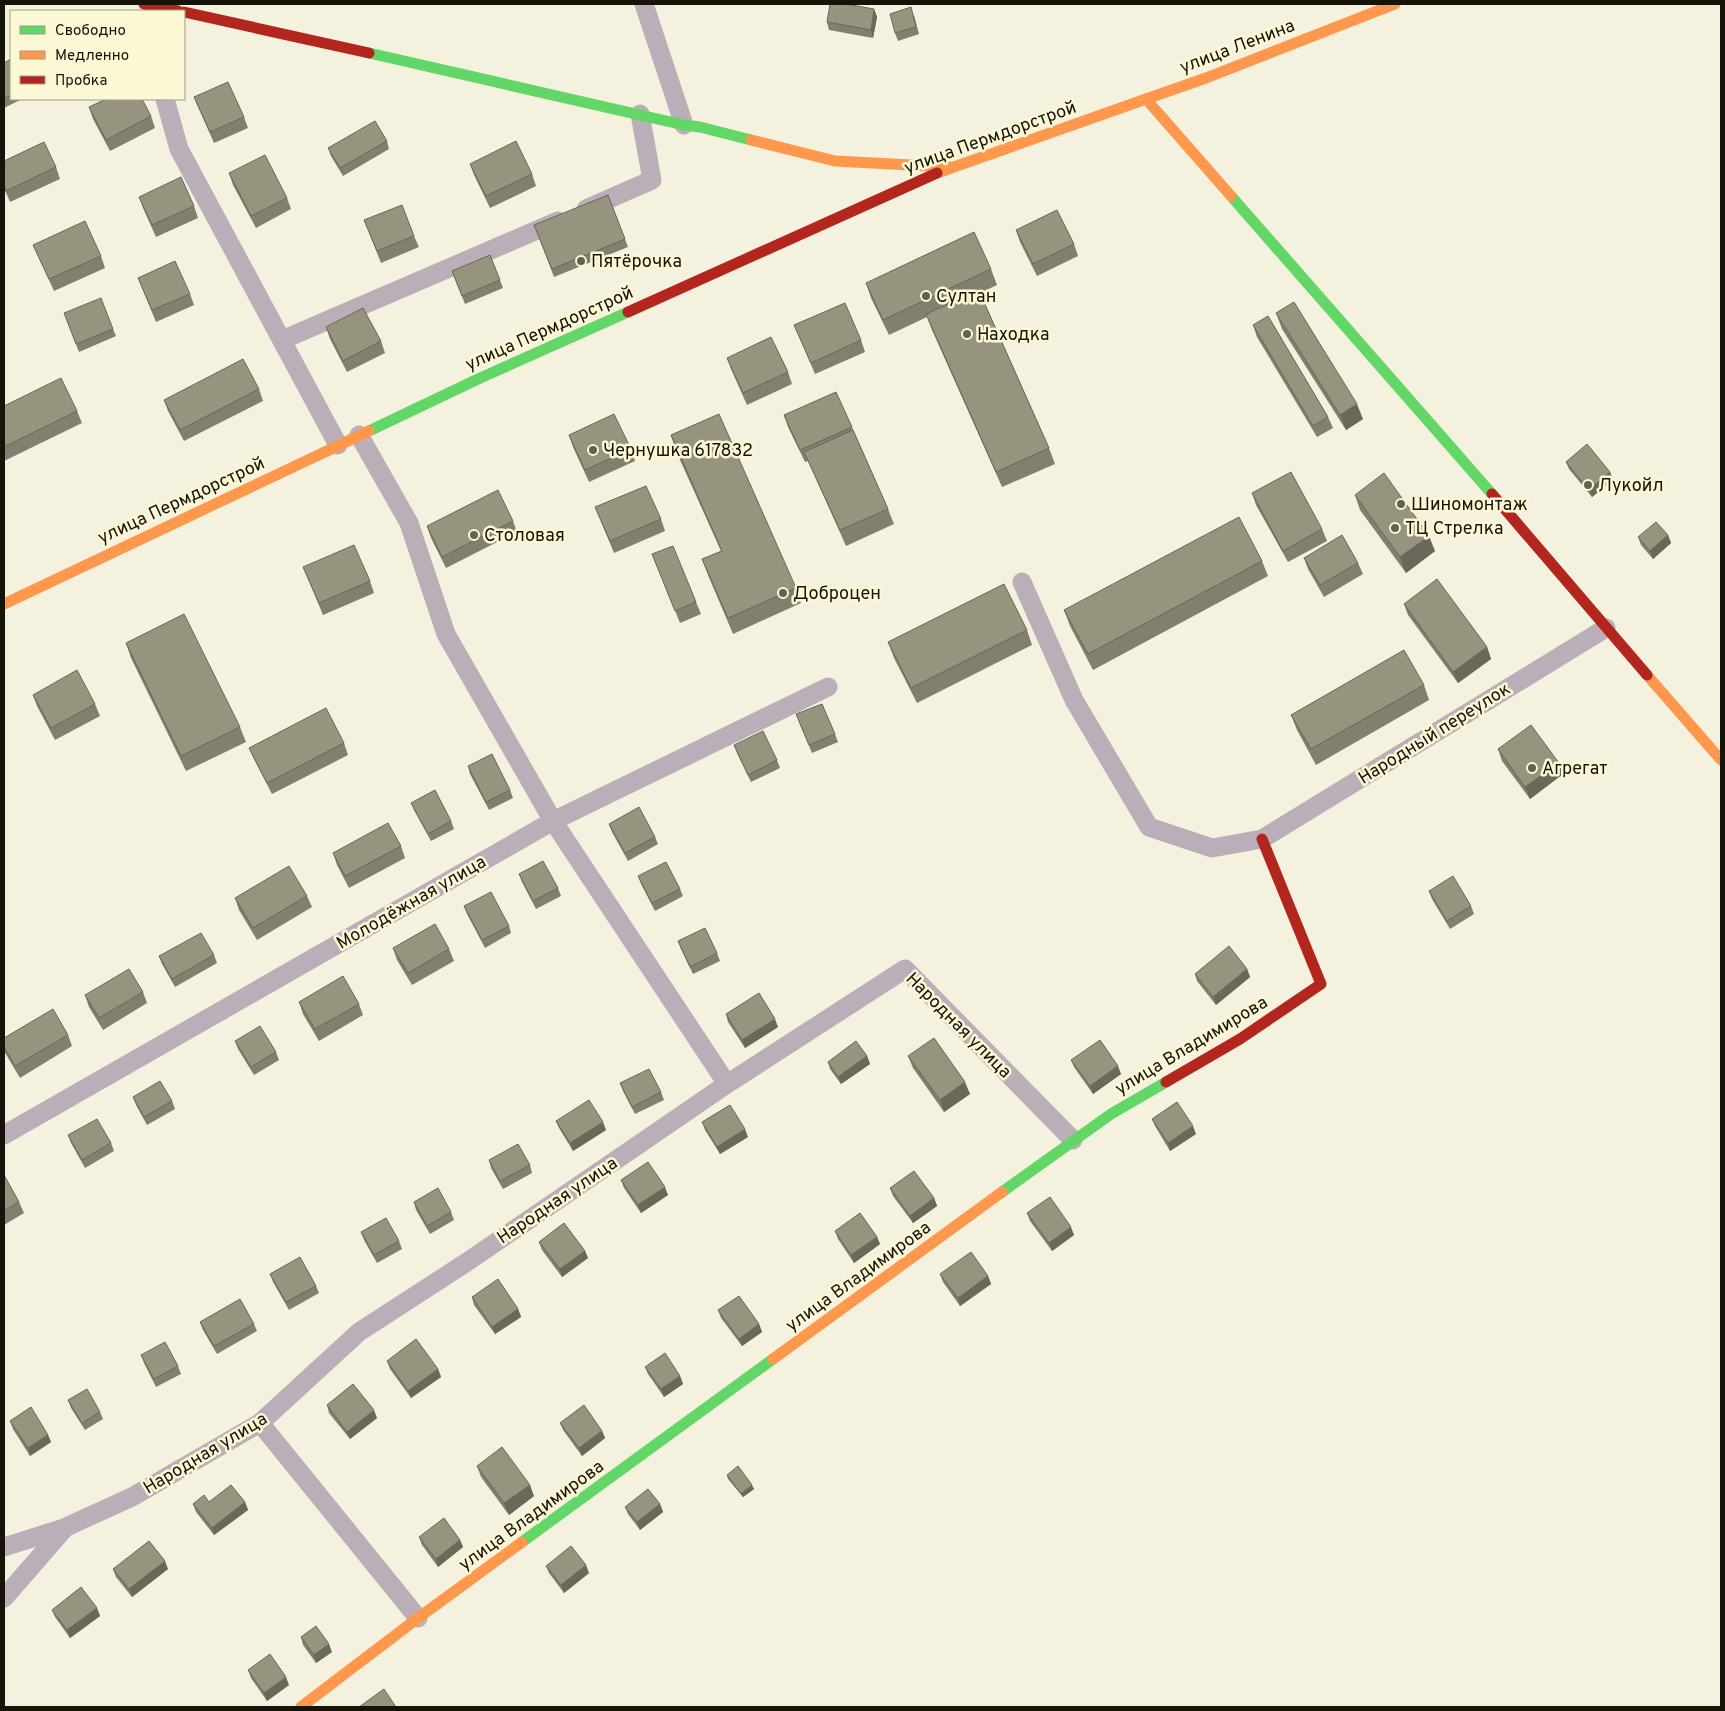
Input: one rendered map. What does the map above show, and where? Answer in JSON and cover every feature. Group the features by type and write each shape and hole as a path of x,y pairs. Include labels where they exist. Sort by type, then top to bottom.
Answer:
{"main road":[{"path":"144,4 173,10"},
{"name":"улица Ленина","path":"1146,99 1206,78 1395,4"},
{"path":"185,12 684,125 700,127 835,161 950,166"},
{"path":"1146,99 1565,578 1721,760"},
{"name":"улица Пермдорстрой","path":"5,599 338,446 478,379 950,166 1146,99"},
{"name":"улица Владимирова","path":"301,1707 418,1618 1073,1140 1110,1114 1240,1039 1321,984 1262,839"}],"street":[{"path":"644,4 684,125"},
{"path":"165,100 179,149 338,446"},
{"path":"282,340 652,180 640,114"},
{"path":"360,435 410,523 446,634 553,821 727,1084"},
{"path":"1022,582 1074,700 1149,826 1212,848 1262,839"},
{"name":"Народный переулок","path":"1262,839 1606,628"},
{"name":"Молодёжная улица","path":"4,1135 553,821 828,687"},
{"name":"Народная улица","path":"4,1547 64,1528 132,1497 260,1423 359,1332 467,1262 727,1084 905,969 1073,1140"},
{"path":"260,1423 418,1618"},
{"path":"4,1598 64,1528"}],"building":[{"path":"830,4 846,4 874,9 871,30 827,22"},
{"path":"911,7 916,27 895,33 890,14"},
{"path":"10,60 10,96 4,99 4,63"},
{"path":"228,82 244,117 210,132 194,97"},
{"path":"104,100 143,100 151,116 106,140 89,107"},
{"path":"375,121 387,141 340,168 328,148"},
{"path":"516,141 532,174 486,196 470,164"},
{"path":"44,142 56,167 6,191 4,186 4,161"},
{"path":"265,155 287,198 251,216 229,173"},
{"path":"181,177 194,206 152,225 139,197"},
{"path":"608,195 625,239 552,269 534,225"},
{"path":"402,205 414,236 377,251 364,220"},
{"path":"1057,210 1074,244 1033,264 1016,230"},
{"path":"85,221 101,256 49,279 33,245"},
{"path":"974,232 991,269 883,320 866,283"},
{"path":"490,255 500,280 462,296 452,271"},
{"path":"175,261 190,294 152,310 138,278"},
{"path":"979,291 1049,448 996,472 926,314"},
{"path":"101,298 113,329 76,344 64,313"},
{"path":"1294,302 1357,404 1340,415 1276,313"},
{"path":"845,303 861,340 811,363 794,325"},
{"path":"363,308 381,341 343,361 326,327"},
{"path":"1268,316 1328,417 1313,426 1253,325"},
{"path":"771,337 788,372 743,393 727,358"},
{"path":"243,359 259,389 180,430 164,400"},
{"path":"61,378 77,411 4,447 4,406"},
{"path":"836,392 852,427 800,450 784,415"},
{"path":"614,414 631,449 585,470 569,435"},
{"path":"719,414 796,588 728,618 702,559 722,551 671,435"},
{"path":"853,430 888,509 840,530 804,452"},
{"path":"1587,444 1610,472 1589,490 1566,462"},
{"path":"1291,472 1322,529 1283,551 1252,493"},
{"name":"ТЦ Стрелка","path":"1384,473 1429,536 1400,557 1355,495"},
{"path":"646,486 661,519 610,541 595,507"},
{"name":"Столовая","path":"498,490 513,521 442,557 427,526"},
{"path":"1239,517 1262,561 1088,654 1064,610"},
{"path":"1656,522 1668,535 1650,551 1638,537"},
{"path":"1342,535 1358,563 1320,585 1304,558"},
{"path":"354,545 370,581 319,603 303,567"},
{"path":"673,546 696,602 675,611 652,554"},
{"path":"1437,579 1487,647 1453,672 1404,604"},
{"path":"1004,584 1027,630 911,688 888,642"},
{"path":"184,614 240,727 181,756 126,643"},
{"path":"1404,650 1424,685 1311,749 1291,715"},
{"path":"77,670 95,704 51,728 33,695"},
{"path":"822,704 835,734 809,745 796,714"},
{"path":"326,708 344,743 267,783 249,748"},
{"name":"Агрегат","path":"1531,725 1559,763 1525,787 1498,749"},
{"path":"763,731 777,760 748,775 734,745"},
{"path":"492,754 510,790 486,802 468,766"},
{"path":"435,790 451,821 428,834 411,803"},
{"path":"639,807 655,837 625,853 609,824"},
{"path":"388,823 401,846 345,876 333,853"},
{"path":"543,861 558,888 533,901 519,874"},
{"path":"666,862 680,889 652,903 638,876"},
{"path":"289,866 307,896 253,928 235,898"},
{"path":"1453,876 1471,906 1447,921 1429,891"},
{"path":"491,892 509,926 482,940 464,906"},
{"path":"435,924 449,949 408,973 393,948"},
{"path":"705,928 717,953 690,967 678,941"},
{"path":"201,933 214,955 172,979 159,956"},
{"path":"1229,946 1247,969 1213,997 1195,974"},
{"path":"129,969 143,992 99,1018 85,995"},
{"path":"343,976 359,1004 315,1029 299,1002"},
{"path":"759,993 775,1019 742,1040 726,1014"},
{"path":"53,1009 68,1035 15,1066 4,1047 4,1038"},
{"path":"260,1026 276,1052 251,1067 235,1041"},
{"path":"934,1038 965,1082 940,1100 908,1056"},
{"path":"1100,1040 1118,1066 1090,1086 1071,1060"},
{"path":"856,1041 867,1056 838,1077 828,1062"},
{"path":"649,1069 661,1092 632,1107 620,1083"},
{"path":"160,1081 172,1101 144,1117 133,1097"},
{"path":"589,1100 603,1122 570,1143 556,1121"},
{"path":"1177,1102 1193,1126 1168,1143 1152,1119"},
{"path":"730,1105 745,1129 717,1147 702,1122"},
{"path":"97,1119 111,1143 82,1160 68,1135"},
{"path":"518,1144 530,1165 500,1181 489,1160"},
{"path":"648,1162 665,1187 638,1205 621,1180"},
{"path":"914,1171 934,1198 910,1216 890,1188"},
{"path":"4,1175 19,1202 4,1211"},
{"path":"438,1188 451,1212 427,1226 414,1202"},
{"path":"1050,1197 1071,1227 1049,1243 1027,1213"},
{"path":"860,1213 877,1237 851,1255 835,1231"},
{"path":"386,1218 399,1241 374,1255 361,1232"},
{"path":"564,1223 585,1251 560,1269 539,1242"},
{"path":"971,1252 988,1276 958,1298 940,1274"},
{"path":"300,1257 316,1286 286,1302 270,1274"},
{"path":"498,1279 518,1309 492,1327 472,1297"},
{"path":"739,1296 759,1324 739,1339 718,1310"},
{"path":"240,1299 254,1324 214,1346 200,1322"},
{"path":"416,1339 438,1369 408,1391 387,1361"},
{"path":"165,1342 178,1366 154,1379 141,1355"},
{"path":"665,1353 680,1376 661,1389 645,1367"},
{"path":"353,1384 374,1410 347,1432 327,1405"},
{"path":"87,1389 100,1412 82,1423 68,1400"},
{"path":"584,1405 602,1431 579,1448 560,1423"},
{"path":"31,1407 48,1435 28,1448 10,1421"},
{"path":"502,1447 530,1485 504,1503 477,1466"},
{"path":"738,1466 752,1485 741,1494 727,1475"},
{"path":"231,1485 245,1502 212,1528 193,1504 204,1495 209,1502"},
{"path":"648,1489 660,1504 637,1522 625,1507"},
{"path":"444,1518 460,1540 436,1559 419,1537"},
{"path":"149,1541 165,1561 129,1589 113,1569"},
{"path":"571,1546 586,1565 561,1585 546,1566"},
{"path":"81,1587 97,1608 67,1630 52,1610"},
{"path":"316,1626 329,1644 314,1655 301,1637"},
{"path":"270,1654 286,1677 264,1693 248,1670"},
{"path":"384,1689 396,1707 359,1707"}],"traffic: fast":[{"path":"369,53 751,140"},
{"path":"1231,196 1492,494"},
{"path":"369,431 478,379 628,312"},
{"path":"1002,1192 1111,1114 1166,1082"},
{"path":"522,1542 773,1359"}],"traffic: slow":[{"path":"1146,99 1206,78 1395,4"},
{"path":"937,173 1146,99 1231,196"},
{"path":"751,140 835,161 950,167"},
{"path":"4,604 369,431"},
{"path":"1647,675 1721,760"},
{"path":"773,1359 1002,1192"},
{"path":"301,1707 522,1542"}],"traffic: jam":[{"path":"144,4 173,10"},
{"path":"185,12 369,53"},
{"path":"628,312 937,173"},
{"path":"1492,494 1647,675"},
{"path":"1166,1082 1240,1039 1321,984 1262,839"}],"place":[{"name":"Пятёрочка","path":"581,261"},
{"name":"Султан","path":"926,296"},
{"name":"Находка","path":"967,334"},
{"name":"Чернушка 617832","path":"593,450"},
{"name":"Лукойл","path":"1588,485"},
{"name":"Шиномонтаж","path":"1401,504"},
{"name":"ТЦ Стрелка","path":"1395,528"},
{"name":"Столовая","path":"474,535"},
{"name":"Доброцен","path":"783,593"},
{"name":"Агрегат","path":"1532,768"}]}
